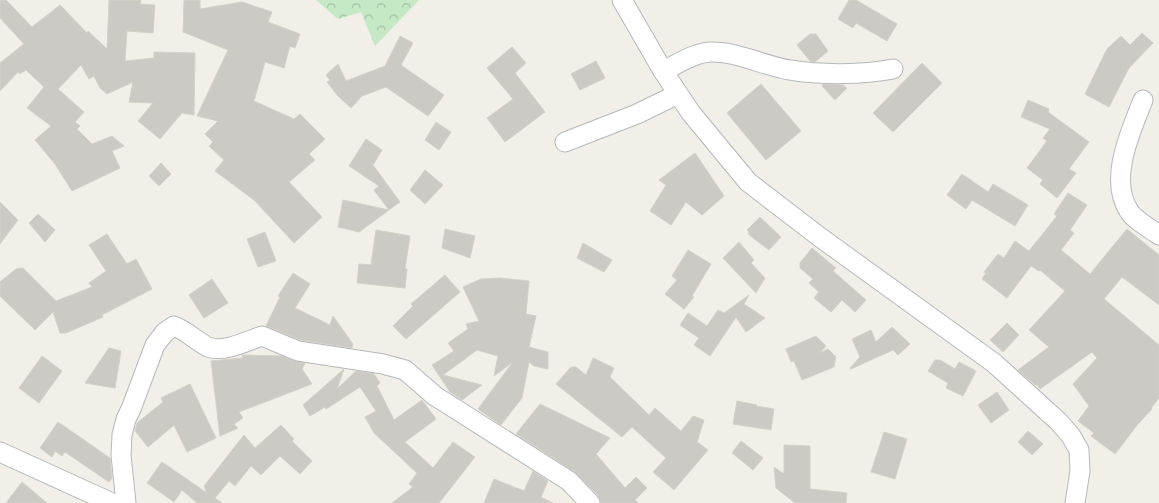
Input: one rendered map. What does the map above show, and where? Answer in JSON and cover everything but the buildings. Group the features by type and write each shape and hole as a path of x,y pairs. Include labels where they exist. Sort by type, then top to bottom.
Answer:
{"street":[{"path":"622,0 663,71 691,113 748,182 821,238 994,363 1059,422 1071,436 1079,450 1080,471 1075,503"},
{"path":"663,71 692,56 711,52 730,54 790,70 817,73 868,73 893,69"},
{"path":"565,142 637,114 678,94"},
{"path":"1143,100 1126,143 1121,174 1121,192 1129,212 1159,235"},
{"path":"126,503 121,454 122,435 126,419 154,344 165,332 174,326 216,349 236,345 262,336 298,352 383,364 405,370 434,396 569,481 590,503"},
{"path":"0,452 112,503"}],"green space":[{"path":"316,0 419,0 375,46 361,12 338,19"}]}
